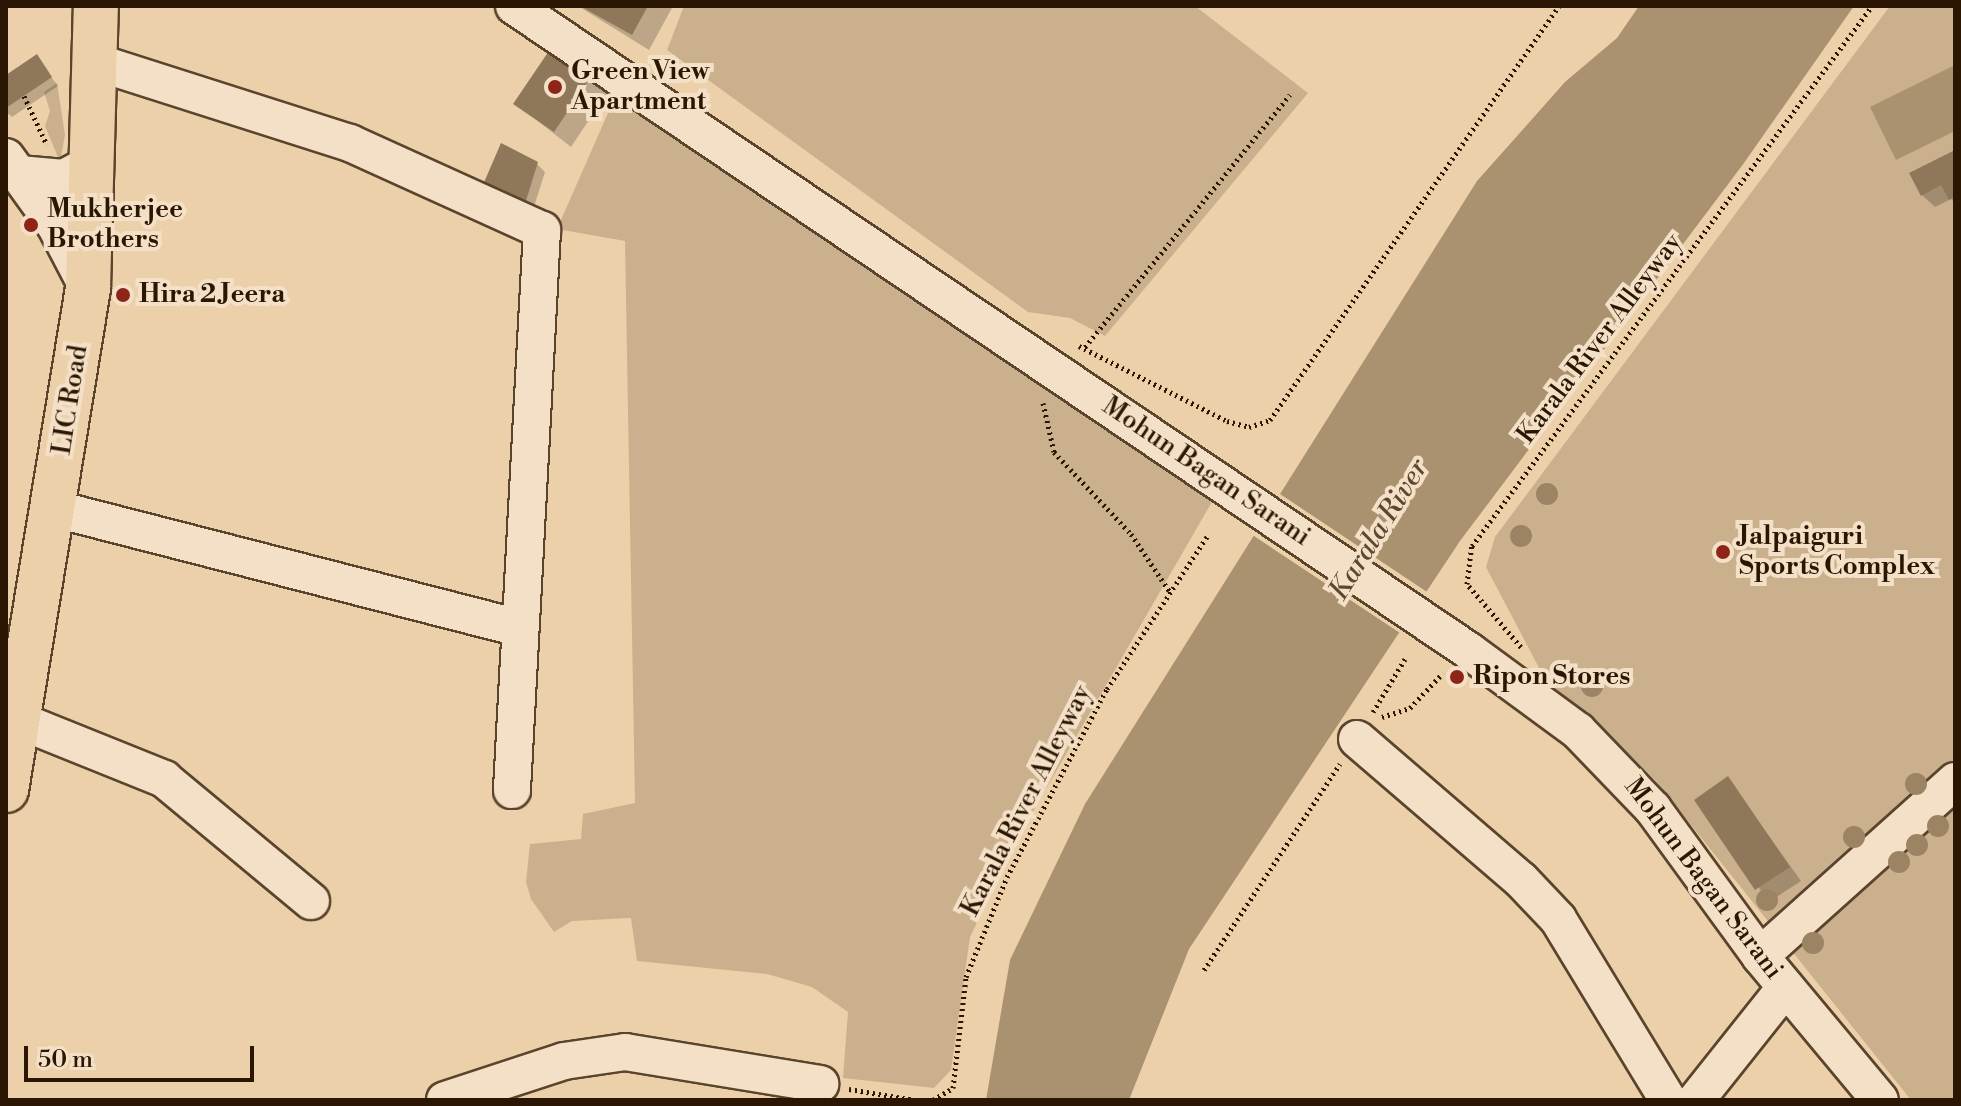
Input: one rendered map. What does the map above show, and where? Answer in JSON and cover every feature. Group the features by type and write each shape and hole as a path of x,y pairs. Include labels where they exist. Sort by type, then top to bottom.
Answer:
{"main road":[{"name":"LIC Road","path":"6,790 11,734 88,288 77,171 93,61 96,6"}],"street":[{"name":"Mohun Bagan Sarani","path":"514,6 1237,493 1454,641 1578,731 1617,768 1667,827 1760,956 1880,1100"},
{"path":"93,61 350,143 542,230 518,628 512,790"},
{"path":"13,166 77,171"},
{"path":"13,166 55,225 88,288"},
{"path":"52,508 518,628"},
{"path":"1363,729 1558,919 1668,1100"},
{"path":"11,734 164,779 311,901"},
{"path":"1760,956 1955,781"},
{"path":"1696,1100 1786,987"},
{"path":"445,1100 564,1061 625,1052 820,1084"}],"path":[{"path":"1170,593 1131,534 1054,452 1044,414 1037,357 1051,341 1085,347 1227,421 1249,427 1270,420 1559,6"},
{"name":"Karala River Alleyway","path":"1522,651 1516,637 1467,584 1472,546 1872,6"},
{"path":"1085,347 1290,95"},
{"path":"24,96 77,171"},
{"name":"Karala River Alleyway","path":"933,1100 953,1088 966,977 1007,877 1107,689 1208,535"},
{"path":"1363,729 1420,701 1454,641"},
{"path":"1204,970 1363,729 1405,659"},
{"path":"820,1084 915,1100"}],"shaded area":[{"path":"684,6 1195,6 1308,93 1105,336 1070,318 1028,312 667,50"},
{"name":"Jalpaiguri Sports Complex","path":"1890,6 1955,6 1955,1100 1911,1100 1655,780 1547,683 1486,567 1495,537"},
{"path":"57,83 65,135 60,162 45,126 50,111 44,92"},
{"path":"619,88 1220,488 1024,827 970,937 951,1070 934,1088 843,1078 848,1012 812,987 767,974 637,961 631,918 572,921 554,932 531,899 526,882 530,844 581,839 583,814 635,803 625,241 557,229"}],"water":[{"name":"Karala River","path":"1639,6 1854,6 1744,163 1460,541 1189,949 1129,1100 986,1100 1010,960 1085,804 1477,181 1565,82 1617,38"},
{"path":"1955,65 1955,131 1896,160 1870,107"}],"pier":[{"path":"1277,492 1430,594 1403,635 1251,534"}],"building":[{"path":"580,6 648,6 632,35"},
{"name":"Green View Apartment","path":"555,42 596,69 554,132 513,104"},
{"path":"37,54 52,77 6,108 6,75"},
{"path":"501,143 538,162 524,207 482,187"},
{"path":"1955,150 1955,197 1949,200 1941,185 1921,196 1909,173"},
{"path":"1728,776 1790,867 1755,890 1694,800"}],"place":[{"name":"Green View Apartment","path":"555,87"},
{"name":"Mukherjee Brothers","path":"31,225"},
{"name":"Hira 2 Jeera","path":"123,295"},
{"name":"Jalpaiguri Sports Complex","path":"1723,552"},
{"name":"Ripon Stores","path":"1457,677"}]}
